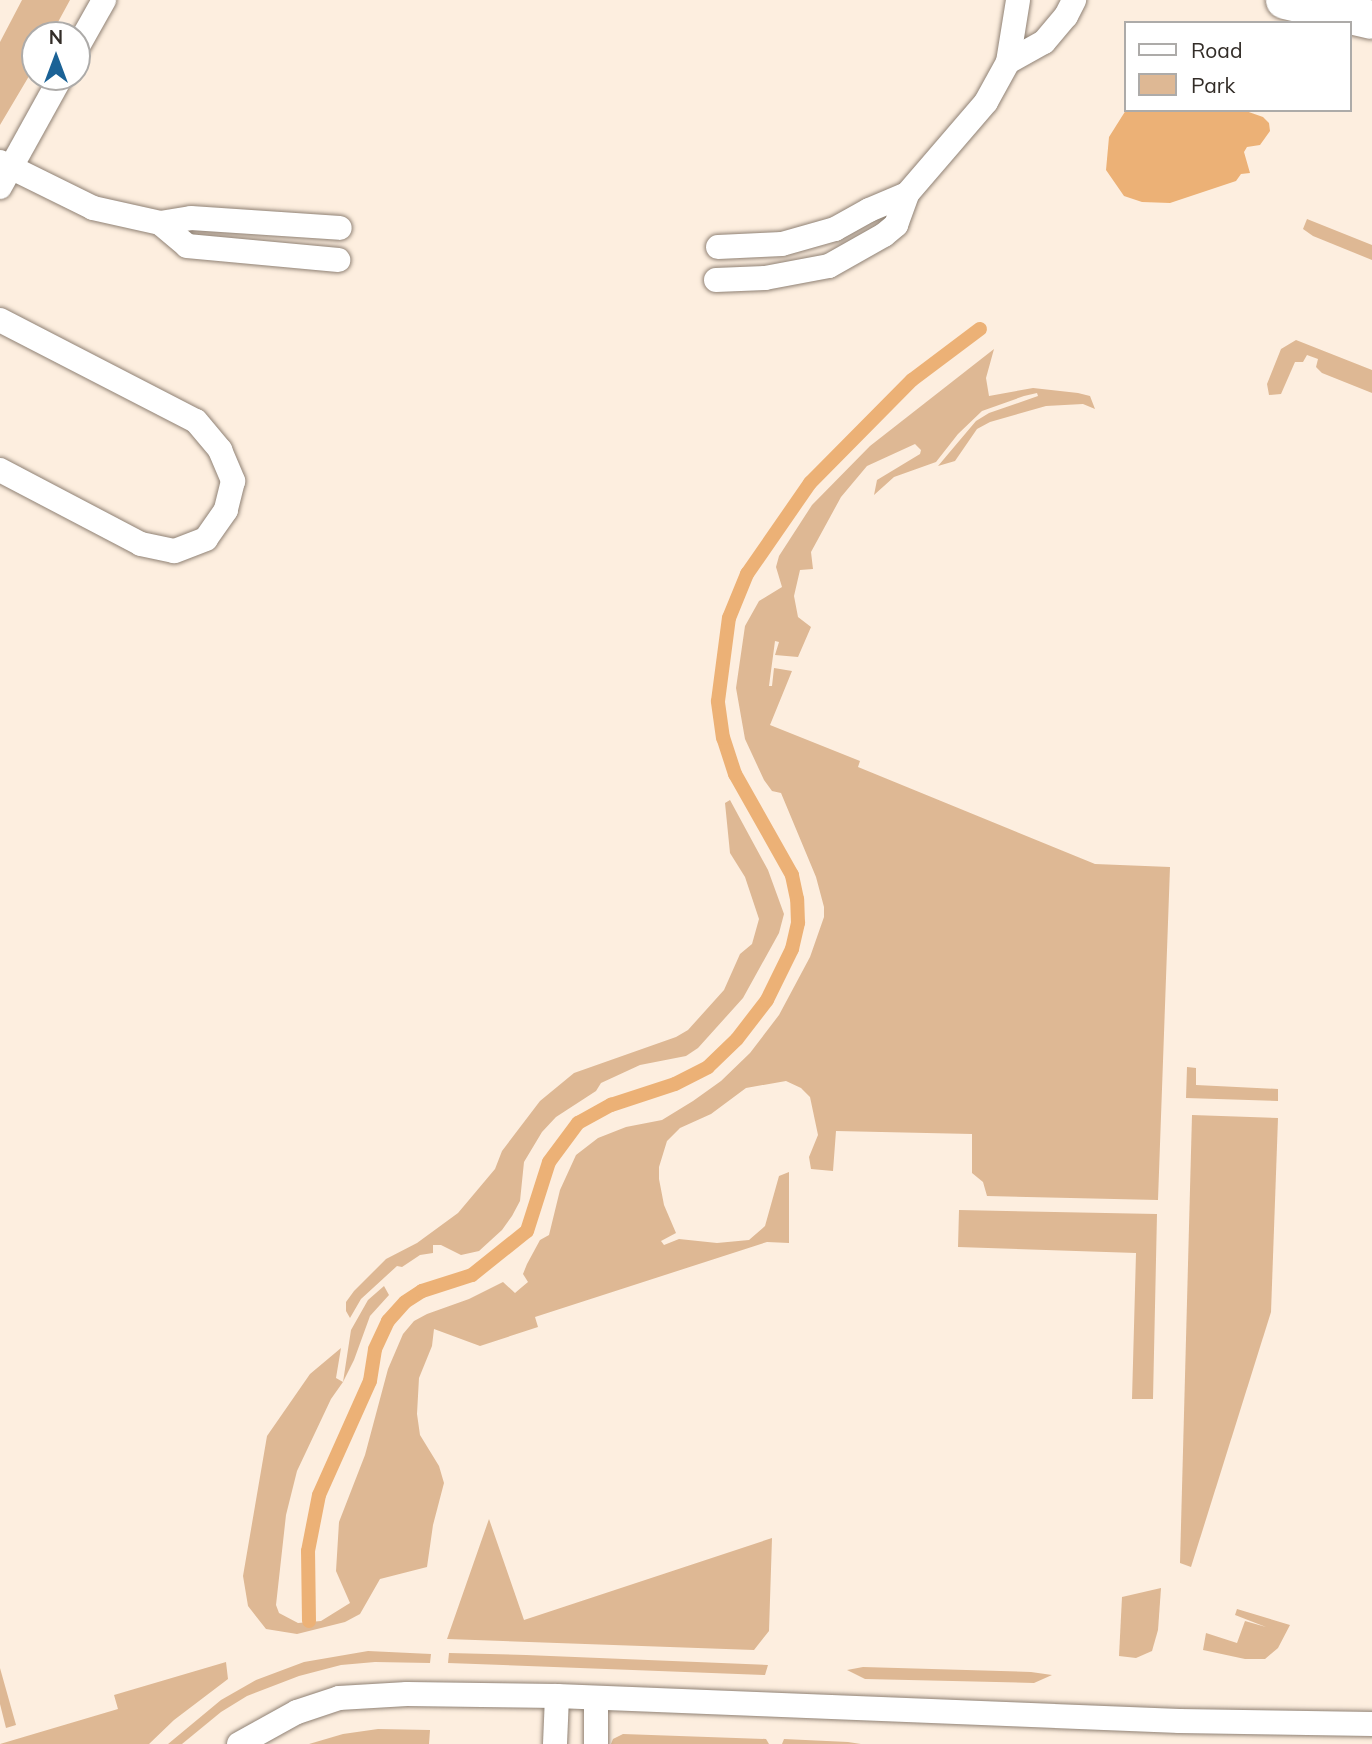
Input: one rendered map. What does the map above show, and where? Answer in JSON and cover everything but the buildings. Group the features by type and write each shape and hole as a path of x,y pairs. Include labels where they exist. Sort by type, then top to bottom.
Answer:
{"main road":[{"path":"1285,0 1372,20"}],"lane":[{"path":"91,23 104,0"},
{"path":"716,280 765,278 829,266 884,236 896,225 908,194 986,102 1008,62 1017,0"},
{"path":"1008,62 1044,42 1066,16 1074,0"},
{"path":"52,91 3,172 93,208 160,223 191,218 340,228"},
{"path":"718,247 782,244 835,229 869,210 908,194"},
{"path":"160,223 187,246 338,260"},
{"path":"0,320 196,421 220,450 233,481 226,510 206,539 173,551 141,544 0,470"},
{"path":"239,1744 297,1712 339,1698 407,1694 557,1696 1179,1721 1372,1724"},
{"path":"555,1744 557,1696"},
{"path":"596,1698 596,1744"}],"green space":[{"path":"22,0 70,0 59,21 21,21 21,90 0,125 0,42"},
{"path":"1307,219 1372,245 1372,260 1313,236 1303,229"},
{"path":"1296,340 1372,370 1372,393 1322,373 1316,367 1318,359 1307,355 1303,362 1295,362 1281,394 1269,395 1267,384 1281,349"},
{"path":"994,349 986,378 989,396 1033,388 1090,396 1095,409 1083,404 1046,406 990,422 977,429 955,461 938,466 976,421 989,413 1038,396 1037,393 1024,396 982,411 958,434 936,462 894,477 874,495 877,480 920,454 921,450 915,444 867,466 841,497 811,552 813,569 800,570 794,596 798,617 811,627 798,657 775,655 779,642 775,641 769,686 772,686 774,668 792,671 770,725 860,761 858,767 1095,864 1170,867 1158,1200 987,1196 983,1182 972,1173 972,1134 836,1131 833,1171 811,1169 809,1157 818,1135 810,1097 801,1088 786,1081 746,1088 711,1114 680,1128 667,1141 659,1167 659,1179 664,1205 676,1233 661,1241 664,1245 679,1239 717,1243 749,1240 765,1226 779,1176 789,1172 789,1243 767,1242 535,1317 538,1327 480,1346 434,1329 432,1346 419,1378 417,1414 420,1435 439,1466 444,1483 433,1525 427,1567 380,1579 360,1614 345,1622 297,1634 266,1629 248,1606 243,1576 267,1436 310,1374 341,1348 336,1378 343,1382 331,1399 297,1471 286,1515 276,1605 279,1613 298,1623 321,1621 350,1603 336,1571 339,1522 365,1455 388,1369 403,1334 414,1321 427,1314 469,1299 503,1282 515,1293 528,1282 523,1274 540,1240 549,1235 560,1190 576,1155 598,1138 626,1127 662,1120 721,1081 750,1053 779,1015 810,957 824,917 816,877 781,793 772,791 764,780 745,739 736,688 745,626 759,601 782,587 776,567 779,556 812,505 870,446"},
{"path":"730,800 768,870 784,914 779,933 743,998 698,1048 686,1056 640,1065 601,1083 596,1091 556,1117 542,1132 524,1162 520,1201 512,1216 502,1230 479,1251 461,1255 441,1245 433,1245 433,1253 420,1255 402,1267 397,1266 361,1299 350,1318 346,1311 346,1302 354,1291 386,1259 417,1243 458,1213 495,1169 502,1151 540,1101 574,1073 676,1037 688,1030 724,990 740,954 752,944 759,919 745,877 730,853 725,803"},
{"path":"1187,1067 1196,1068 1196,1085 1278,1089 1278,1101 1186,1098"},
{"path":"1192,1115 1278,1118 1271,1312 1191,1567 1180,1563"},
{"path":"959,1210 1157,1214 1153,1399 1132,1399 1136,1253 958,1247"},
{"path":"384,1286 389,1295 370,1316 343,1382 351,1330 368,1300"},
{"path":"489,1519 524,1620 772,1538 769,1631 754,1650 447,1639"},
{"path":"1161,1588 1158,1630 1152,1651 1136,1658 1119,1656 1122,1597"},
{"path":"1237,1609 1290,1625 1278,1648 1265,1659 1245,1659 1203,1650 1206,1633 1237,1643 1245,1621 1266,1627 1235,1615"},
{"path":"368,1651 431,1654 430,1663 375,1662 341,1665 299,1676 247,1696 221,1712 182,1744 168,1744 221,1700 256,1680 304,1662"},
{"path":"449,1653 768,1665 765,1675 448,1663"},
{"path":"226,1662 228,1679 174,1720 149,1744 0,1744 118,1709 114,1695"},
{"path":"863,1667 1031,1672 1052,1675 1034,1683 865,1679 847,1670"},
{"path":"0,1668 16,1725 6,1728 0,1704"},
{"path":"378,1729 430,1730 429,1744 309,1744 343,1734"},
{"path":"623,1734 766,1739 769,1744 611,1744 613,1739"},
{"path":"784,1739 848,1742 861,1744 782,1744"}],"shaded area":[{"path":"1125,112 1249,112 1263,117 1269,123 1270,131 1260,145 1247,147 1244,152 1250,173 1241,174 1236,181 1170,203 1142,202 1124,196 1106,170 1109,137"}],"waterway":[{"path":"309,1621 308,1551 319,1495 370,1381 375,1349 388,1321 405,1302 422,1291 472,1275 527,1231 549,1162 578,1123 611,1105 675,1084 708,1067 737,1039 767,1000 792,949 798,923 797,899 792,875 735,774 723,738 718,701 729,618 747,574 810,483 912,380 980,329"}]}
